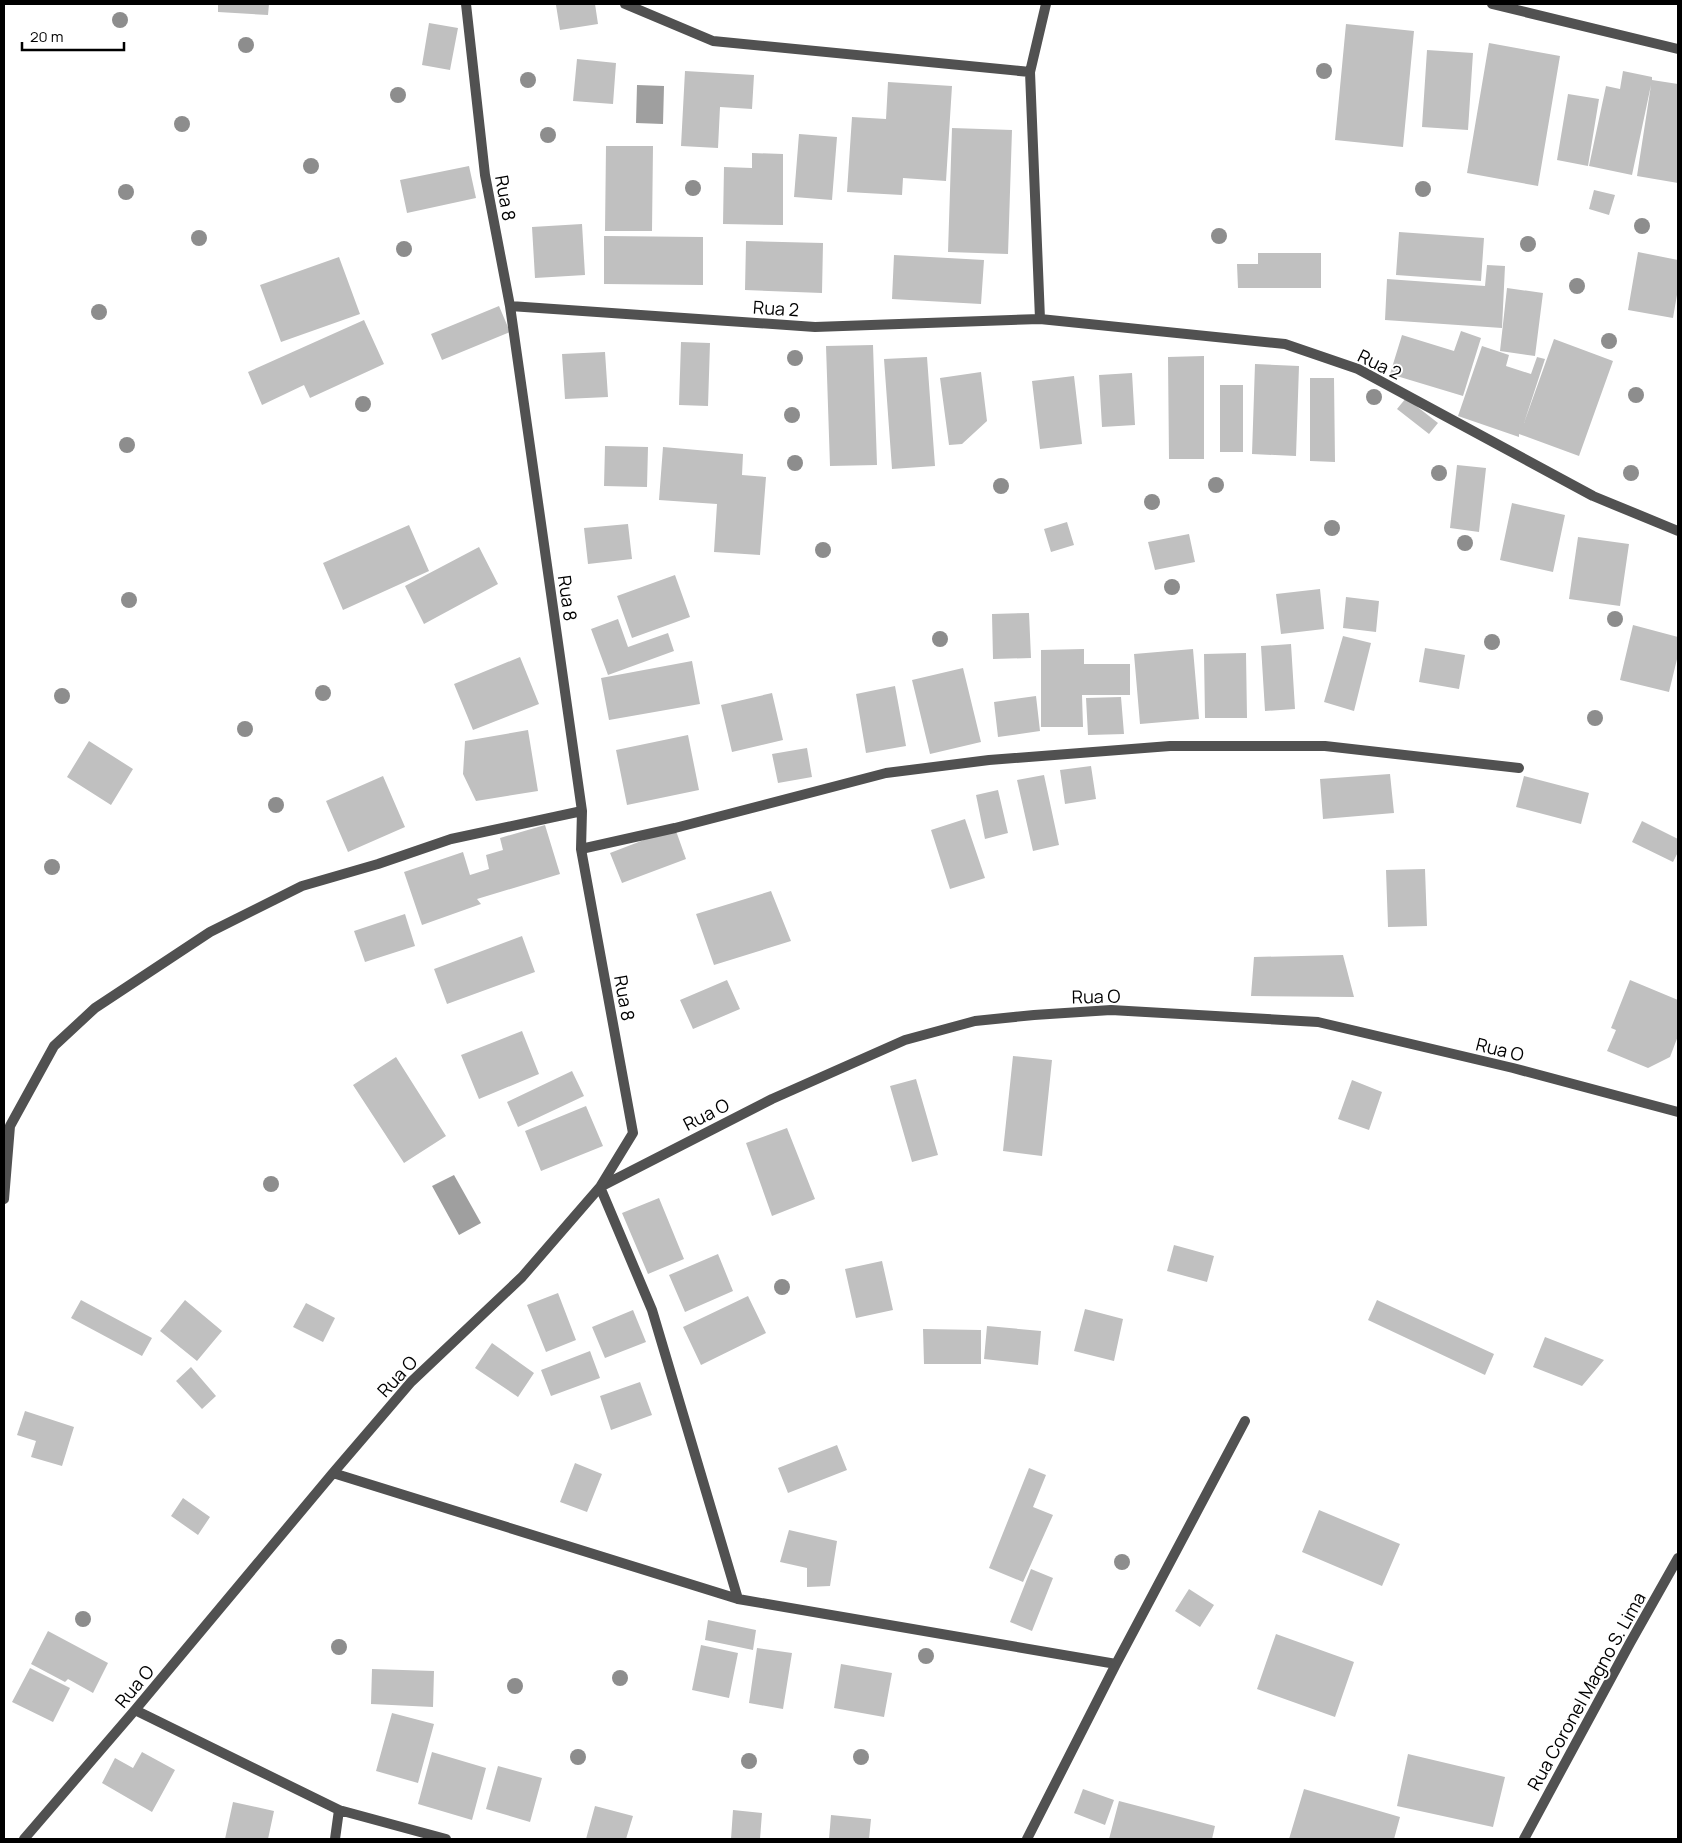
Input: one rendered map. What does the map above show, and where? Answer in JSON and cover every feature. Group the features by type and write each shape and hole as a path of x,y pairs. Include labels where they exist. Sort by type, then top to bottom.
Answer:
{"street":[{"name":"Rua 8","path":"466,4 485,176 510,306 582,811 581,849 633,1133 600,1187"},
{"path":"626,4 713,41 1030,72"},
{"path":"1040,319 1030,72 1046,4"},
{"path":"1492,4 1678,49"},
{"name":"Rua 2","path":"510,306 815,327 1040,319 1285,344 1358,369 1593,496 1678,531"},
{"path":"581,849 675,828 886,773 989,760 1170,746 1324,746 1519,768"},
{"path":"4,1199 10,1126 54,1046 95,1008 210,932 302,886 378,864 451,839 582,811"},
{"name":"Rua O","path":"24,1839 411,1382 522,1276 600,1187 772,1099 904,1040 974,1021 1034,1014 1111,1010 1318,1022 1513,1068 1678,1112"},
{"path":"600,1187 652,1310 738,1599"},
{"path":"1027,1839 1116,1664 1244,1421"},
{"path":"333,1473 738,1599 1116,1664"},
{"name":"Rua Coronel Magno S. Lima","path":"1524,1839 1678,1558"},
{"path":"135,1710 339,1810 446,1839"},
{"path":"335,1839 339,1810"}],"shaded area":[{"path":"637,85 664,86 663,124 636,123"},
{"path":"454,1175 481,1223 459,1235 432,1186"}],"building":[{"path":"218,4 269,4 268,15 218,12"},
{"path":"595,4 598,24 560,30 556,5"},
{"path":"429,23 458,28 450,70 422,65"},
{"path":"1346,24 1414,31 1403,147 1335,140"},
{"path":"1489,43 1560,56 1538,186 1467,173"},
{"path":"1427,50 1473,53 1468,130 1422,127"},
{"path":"577,59 616,63 613,104 573,101"},
{"path":"685,71 754,75 752,109 720,107 718,148 681,146"},
{"path":"1623,71 1652,77 1652,80 1678,84 1678,183 1637,176 1651,85 1632,175 1589,166 1606,86 1620,89"},
{"path":"888,82 952,86 946,181 903,178 902,195 847,192 852,117 886,119"},
{"path":"1568,94 1599,99 1588,166 1557,160"},
{"path":"952,128 1012,130 1008,254 948,252"},
{"path":"799,134 837,137 832,200 794,197"},
{"path":"606,146 653,146 652,231 605,231"},
{"path":"752,153 783,154 783,225 723,224 724,167 752,168"},
{"path":"469,166 476,198 407,213 400,180"},
{"path":"1594,190 1615,195 1609,215 1589,209"},
{"path":"582,224 585,275 535,278 532,227"},
{"path":"1399,232 1484,238 1481,281 1396,275"},
{"path":"604,236 703,237 703,285 604,284"},
{"path":"746,241 823,243 822,293 745,290"},
{"path":"1638,252 1678,260 1678,289 1673,318 1628,310"},
{"path":"1258,253 1321,253 1321,288 1238,288 1237,264 1258,264"},
{"path":"894,255 984,260 981,304 892,299"},
{"path":"339,257 360,314 281,342 260,285"},
{"path":"1487,265 1505,266 1502,328 1385,320 1387,279 1485,286"},
{"path":"1507,288 1543,293 1535,356 1500,351"},
{"path":"499,306 510,332 442,360 431,334"},
{"path":"364,320 384,364 310,398 304,385 262,405 248,372"},
{"path":"1461,331 1481,338 1463,396 1390,374 1402,335 1454,351"},
{"path":"1554,339 1613,361 1579,456 1519,434 1519,437 1458,416 1482,346 1509,355 1506,366 1531,374 1537,357 1545,359 1524,423"},
{"path":"681,342 710,343 708,406 679,405"},
{"path":"873,345 877,465 830,466 826,346"},
{"path":"605,352 608,397 565,399 562,354"},
{"path":"1204,356 1204,459 1169,459 1168,357"},
{"path":"927,357 935,466 892,469 884,359"},
{"path":"1255,364 1299,366 1296,456 1252,454"},
{"path":"981,372 987,421 962,444 949,445 940,378"},
{"path":"1132,373 1135,425 1102,427 1099,375"},
{"path":"1074,376 1082,444 1040,449 1032,381"},
{"path":"1310,378 1334,378 1335,462 1310,461"},
{"path":"1220,385 1243,385 1243,452 1220,452"},
{"path":"1406,398 1438,423 1429,434 1397,409"},
{"path":"605,446 648,447 647,487 604,486"},
{"path":"663,447 743,454 742,475 766,477 760,555 714,552 717,504 659,500"},
{"path":"1457,465 1486,468 1479,532 1450,528"},
{"path":"1512,503 1565,515 1553,572 1500,560"},
{"path":"1067,522 1074,545 1051,552 1044,529"},
{"path":"628,524 632,559 588,564 584,528"},
{"path":"409,525 429,571 343,610 323,563"},
{"path":"1189,534 1195,562 1155,570 1148,542"},
{"path":"1578,537 1629,544 1620,606 1569,599"},
{"path":"479,547 498,584 424,624 405,586"},
{"path":"675,575 690,617 632,638 617,596"},
{"path":"1320,589 1324,629 1281,634 1276,594"},
{"path":"1346,597 1379,601 1376,632 1343,628"},
{"path":"1029,613 1031,658 993,659 992,614"},
{"path":"618,619 628,647 668,633 674,651 608,675 591,629"},
{"path":"1633,625 1678,637 1678,655 1669,692 1620,680"},
{"path":"1343,636 1371,643 1354,711 1324,702"},
{"path":"1291,644 1295,709 1265,711 1261,646"},
{"path":"1425,648 1465,655 1459,689 1419,682"},
{"path":"1084,649 1084,664 1130,664 1130,695 1082,695 1083,727 1041,727 1041,650"},
{"path":"1193,649 1199,719 1140,724 1134,654"},
{"path":"1246,653 1247,718 1205,718 1204,654"},
{"path":"520,657 539,704 473,730 454,684"},
{"path":"692,661 700,704 609,720 601,678"},
{"path":"963,668 981,742 930,754 912,680"},
{"path":"895,686 906,746 866,753 856,694"},
{"path":"772,693 783,740 732,752 721,705"},
{"path":"1036,696 1040,731 998,737 994,702"},
{"path":"1121,697 1124,734 1088,735 1086,698"},
{"path":"528,730 538,791 476,801 463,774 465,741"},
{"path":"688,735 699,790 627,805 616,750"},
{"path":"89,741 133,769 111,805 67,777"},
{"path":"807,748 812,777 778,783 772,754"},
{"path":"1091,766 1096,799 1065,804 1060,770"},
{"path":"1390,774 1394,813 1323,819 1320,779"},
{"path":"1044,775 1059,845 1033,851 1017,780"},
{"path":"383,776 405,827 348,852 326,801"},
{"path":"1524,776 1589,793 1581,824 1516,807"},
{"path":"998,790 1008,833 985,839 976,795"},
{"path":"965,819 985,878 950,889 931,830"},
{"path":"1642,821 1678,839 1678,852 1673,862 1632,842"},
{"path":"545,825 560,874 477,899 481,904 422,925 404,872 463,852 470,875 489,869 486,855 503,850 500,838"},
{"path":"675,828 686,859 622,883 610,853"},
{"path":"1425,869 1427,926 1388,927 1386,870"},
{"path":"771,891 791,941 714,965 696,914"},
{"path":"405,914 415,946 365,962 354,931"},
{"path":"522,936 535,972 447,1004 434,969"},
{"path":"1343,955 1354,997 1251,996 1254,957"},
{"path":"727,980 740,1009 693,1029 680,1000"},
{"path":"1630,980 1678,1000 1678,1036 1670,1057 1648,1068 1607,1051 1616,1030 1611,1028"},
{"path":"522,1031 539,1074 479,1099 461,1055"},
{"path":"1013,1056 1052,1060 1042,1156 1003,1151"},
{"path":"396,1057 446,1136 404,1163 353,1085"},
{"path":"572,1071 584,1096 518,1127 507,1102"},
{"path":"916,1079 938,1155 912,1162 890,1086"},
{"path":"1352,1080 1382,1092 1369,1130 1338,1119"},
{"path":"586,1106 603,1146 541,1171 525,1131"},
{"path":"787,1128 815,1199 772,1216 746,1143"},
{"path":"659,1198 684,1259 648,1274 622,1213"},
{"path":"1174,1245 1214,1256 1207,1282 1167,1271"},
{"path":"718,1254 733,1291 685,1312 669,1275"},
{"path":"882,1261 893,1310 856,1318 845,1269"},
{"path":"558,1293 576,1340 546,1352 527,1305"},
{"path":"748,1296 766,1333 701,1365 683,1327"},
{"path":"81,1300 152,1338 142,1356 71,1318"},
{"path":"185,1300 222,1331 197,1361 160,1331"},
{"path":"1377,1300 1494,1354 1485,1375 1368,1320"},
{"path":"306,1303 335,1318 323,1342 293,1327"},
{"path":"1085,1309 1123,1319 1114,1361 1074,1351"},
{"path":"633,1310 646,1342 605,1358 592,1327"},
{"path":"987,1326 1041,1331 1038,1365 984,1359"},
{"path":"923,1329 981,1330 981,1364 924,1364"},
{"path":"1545,1337 1604,1360 1582,1386 1533,1367"},
{"path":"492,1343 534,1373 518,1397 475,1368"},
{"path":"590,1351 600,1378 551,1396 541,1370"},
{"path":"191,1367 216,1396 202,1409 176,1381"},
{"path":"640,1382 652,1415 611,1430 600,1396"},
{"path":"25,1411 74,1427 62,1466 31,1457 36,1441 17,1435"},
{"path":"837,1445 847,1470 788,1493 778,1468"},
{"path":"575,1463 602,1474 587,1512 560,1502"},
{"path":"1029,1468 1046,1475 1033,1507 1053,1515 1023,1582 989,1568"},
{"path":"183,1498 210,1517 198,1535 171,1516"},
{"path":"1319,1510 1400,1544 1382,1586 1302,1552"},
{"path":"789,1530 837,1541 830,1586 807,1587 807,1568 780,1562"},
{"path":"1031,1569 1053,1578 1032,1631 1010,1622"},
{"path":"1189,1589 1214,1605 1200,1627 1175,1611"},
{"path":"708,1620 756,1630 753,1650 705,1640"},
{"path":"48,1631 108,1663 93,1693 68,1679 65,1682 31,1664"},
{"path":"1276,1634 1354,1662 1335,1717 1257,1689"},
{"path":"701,1645 738,1653 729,1698 692,1690"},
{"path":"757,1648 792,1653 783,1709 749,1703"},
{"path":"841,1664 892,1673 884,1717 834,1708"},
{"path":"30,1668 70,1688 53,1722 12,1702"},
{"path":"372,1669 434,1671 433,1707 371,1704"},
{"path":"392,1713 434,1724 418,1783 376,1771"},
{"path":"142,1752 175,1770 152,1812 102,1783 115,1758 133,1768"},
{"path":"432,1752 486,1768 472,1820 418,1804"},
{"path":"1408,1754 1505,1777 1493,1827 1397,1806"},
{"path":"498,1766 542,1778 530,1822 486,1809"},
{"path":"1083,1789 1114,1800 1105,1825 1074,1813"},
{"path":"1304,1789 1400,1817 1394,1839 1289,1839"},
{"path":"1119,1801 1215,1826 1212,1839 1109,1839"},
{"path":"233,1802 274,1811 268,1839 225,1839"},
{"path":"595,1806 633,1816 626,1839 586,1839"},
{"path":"733,1810 762,1813 760,1839 731,1839"},
{"path":"831,1815 871,1819 869,1839 829,1839"}]}
